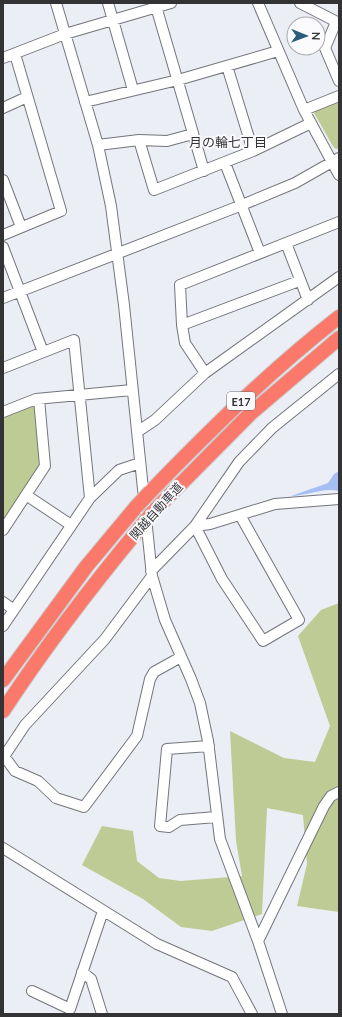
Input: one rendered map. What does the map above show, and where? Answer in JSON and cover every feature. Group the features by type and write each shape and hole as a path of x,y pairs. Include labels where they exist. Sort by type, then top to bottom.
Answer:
{"highway":[{"name":"関越自動車道","path":"3,680 81,573 136,507 238,403 339,317"},
{"name":"関越自動車道","path":"3,710 29,671 72,613 153,512 250,414 339,338"}],"street":[{"path":"56,3 98,145 109,194 118,254 152,573 165,620 200,703 209,746 216,817 220,838 258,941 282,1014"},
{"path":"108,3 133,90"},
{"path":"3,58 65,34 113,20 156,5 171,3"},
{"path":"258,3 304,110 336,160 339,175"},
{"path":"300,3 338,22 325,48 339,81"},
{"path":"156,5 204,171"},
{"path":"85,102 178,80 278,51"},
{"path":"3,234 61,211 15,54"},
{"path":"227,66 253,151"},
{"path":"304,110 339,96"},
{"path":"3,108 28,97"},
{"path":"138,140 154,190 225,163 311,123"},
{"path":"98,145 138,140 167,141 193,134"},
{"path":"3,298 242,205 295,183 336,160"},
{"path":"225,163 260,253"},
{"path":"3,180 21,227"},
{"path":"205,374 185,343 182,325 180,286 339,222"},
{"path":"286,243 308,300"},
{"path":"3,247 44,352"},
{"path":"136,432 155,420 205,374 339,278"},
{"path":"182,325 299,280"},
{"path":"3,368 74,340 90,498"},
{"path":"181,657 154,672 150,679 137,736 84,807 56,798 38,781 15,771 4,757 25,725 104,639 152,573 195,526 239,462 272,428 339,374"},
{"path":"3,412 38,399 132,390"},
{"path":"3,530 45,466 38,399"},
{"path":"3,626 90,498 119,470 140,463"},
{"path":"26,495 71,525"},
{"path":"195,526 210,524 275,504 339,499"},
{"path":"195,526 222,579 263,641 299,620 240,515"},
{"path":"3,602 14,610"},
{"path":"209,746 167,749 160,826 169,827 180,820 216,817"},
{"path":"258,941 324,806 331,796 339,792"},
{"path":"3,848 157,944 232,977 252,1014"},
{"path":"32,991 70,1009 103,911"},
{"path":"82,972 91,979 102,1014"}],"green space":[{"path":"339,100 339,148 337,149 334,148 314,113 316,110"},
{"path":"36,399 45,466 3,530 3,412"},
{"path":"339,603 339,912 297,906 307,864 303,815 267,808 262,914 212,931 181,927 143,899 82,865 102,826 133,831 137,861 159,878 181,881 242,876 236,841 230,731 284,758 315,762 330,726 298,636 321,610"}],"water":[{"path":"339,471 339,491 327,490 291,496 328,483 334,474"}],"district":[{"name":"月の輪七丁目","path":"228,142"}]}
